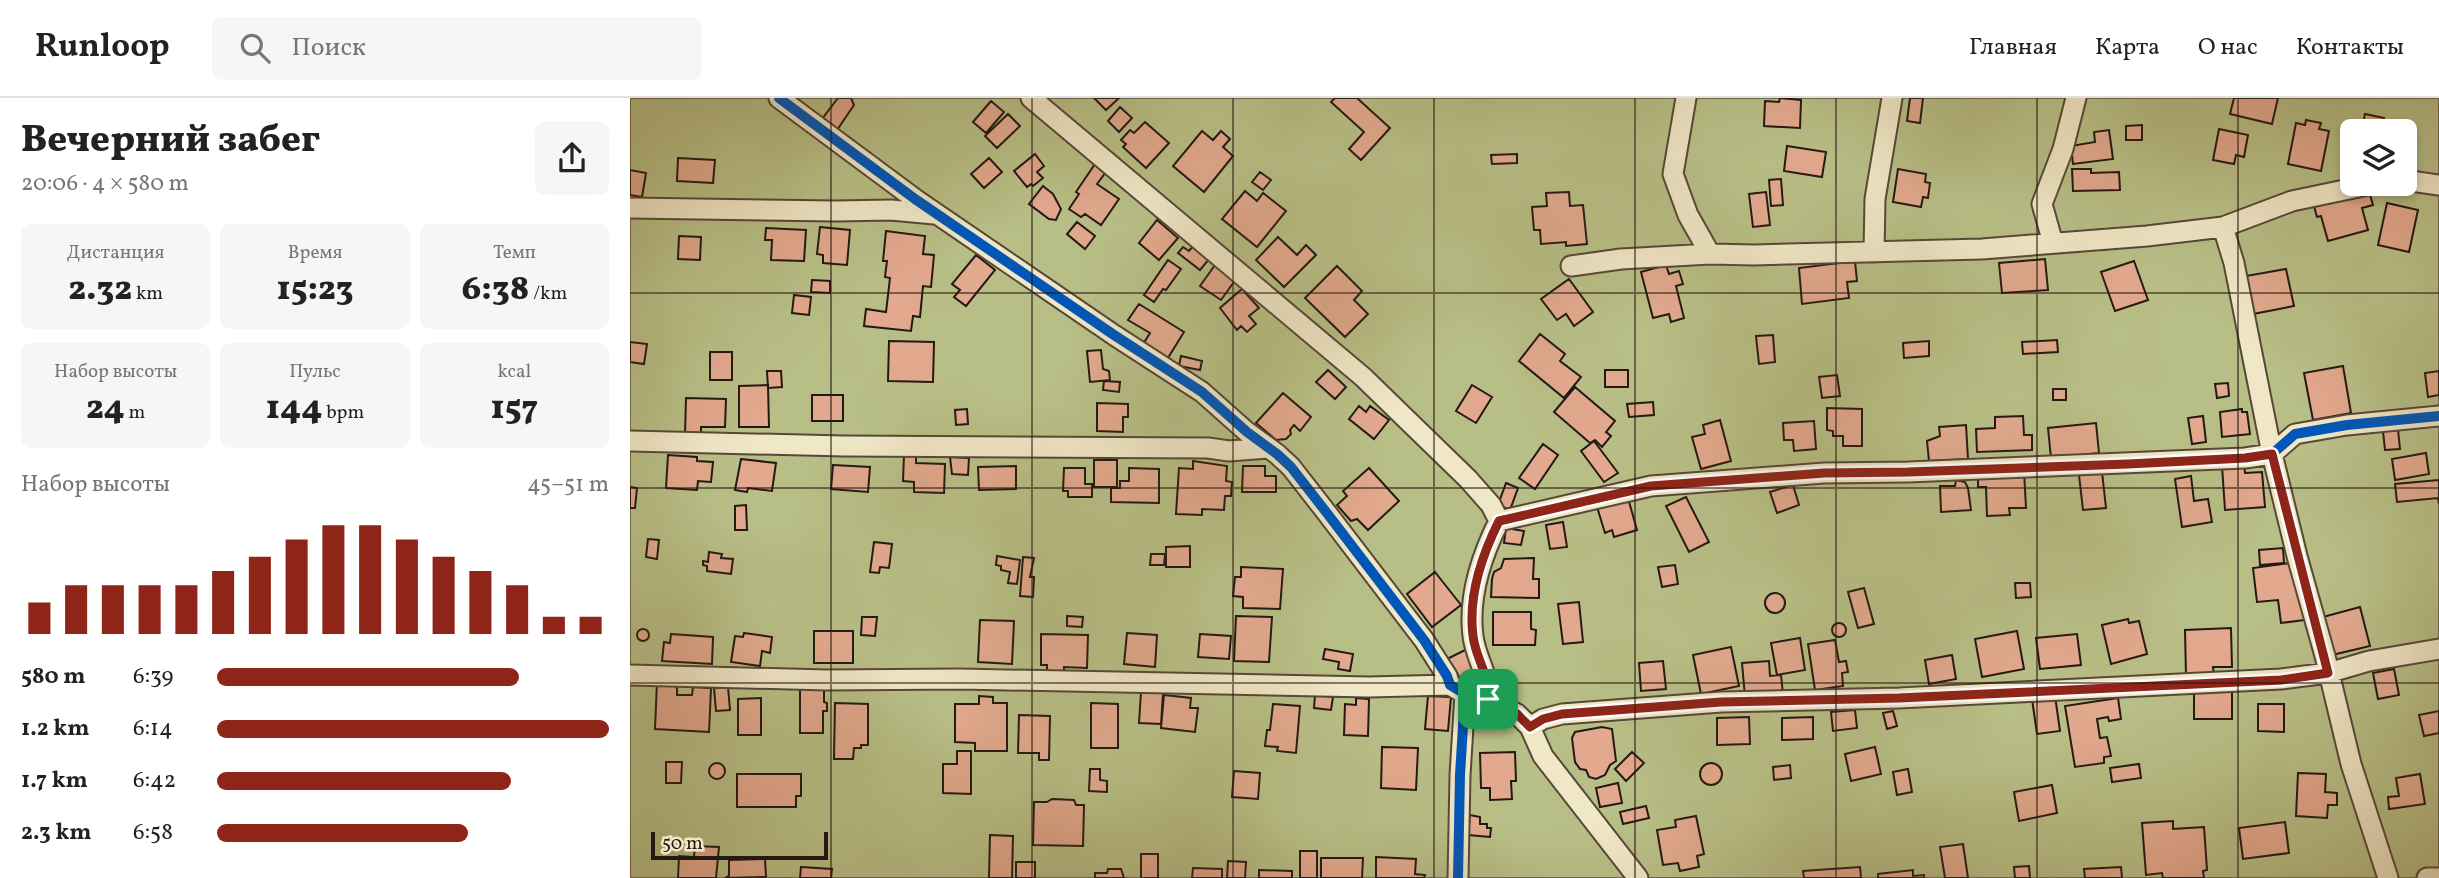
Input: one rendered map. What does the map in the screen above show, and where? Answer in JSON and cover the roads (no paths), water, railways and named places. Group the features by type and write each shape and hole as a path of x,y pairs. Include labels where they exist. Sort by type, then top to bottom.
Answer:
{"street":[{"path":"779,98 1052,294 1202,392 1291,467 1424,640 1458,690 1458,878"},
{"path":"1031,98 1363,377 1468,479 1491,505 1499,521"},
{"path":"1686,98 1673,174 1688,215 1710,254"},
{"path":"1874,252 1875,199 1892,98"},
{"path":"2053,243 2042,204 2063,149 2076,98"},
{"path":"2417,182 2439,185"},
{"path":"1571,266 1710,254 1754,256 1982,249 2223,227 2292,201 2340,191"},
{"path":"630,208 891,210 939,215"},
{"path":"2223,227 2234,263 2272,454 2351,764 2388,878"},
{"path":"1499,521 1651,486 1824,473 2245,458 2272,454 2295,435 2347,425 2439,416"},
{"path":"630,441 1229,451 1268,448"},
{"path":"1488,699 1488,683 1473,638 1472,603 1482,560 1499,521"},
{"path":"1530,727 1543,719 1562,714 1721,702 1927,697 2281,680 2328,673 2369,661 2439,649"},
{"path":"630,675 1458,690 1488,699 1517,714 1530,727 1543,756 1638,878"},
{"path":"2427,878 2439,878"}]}
